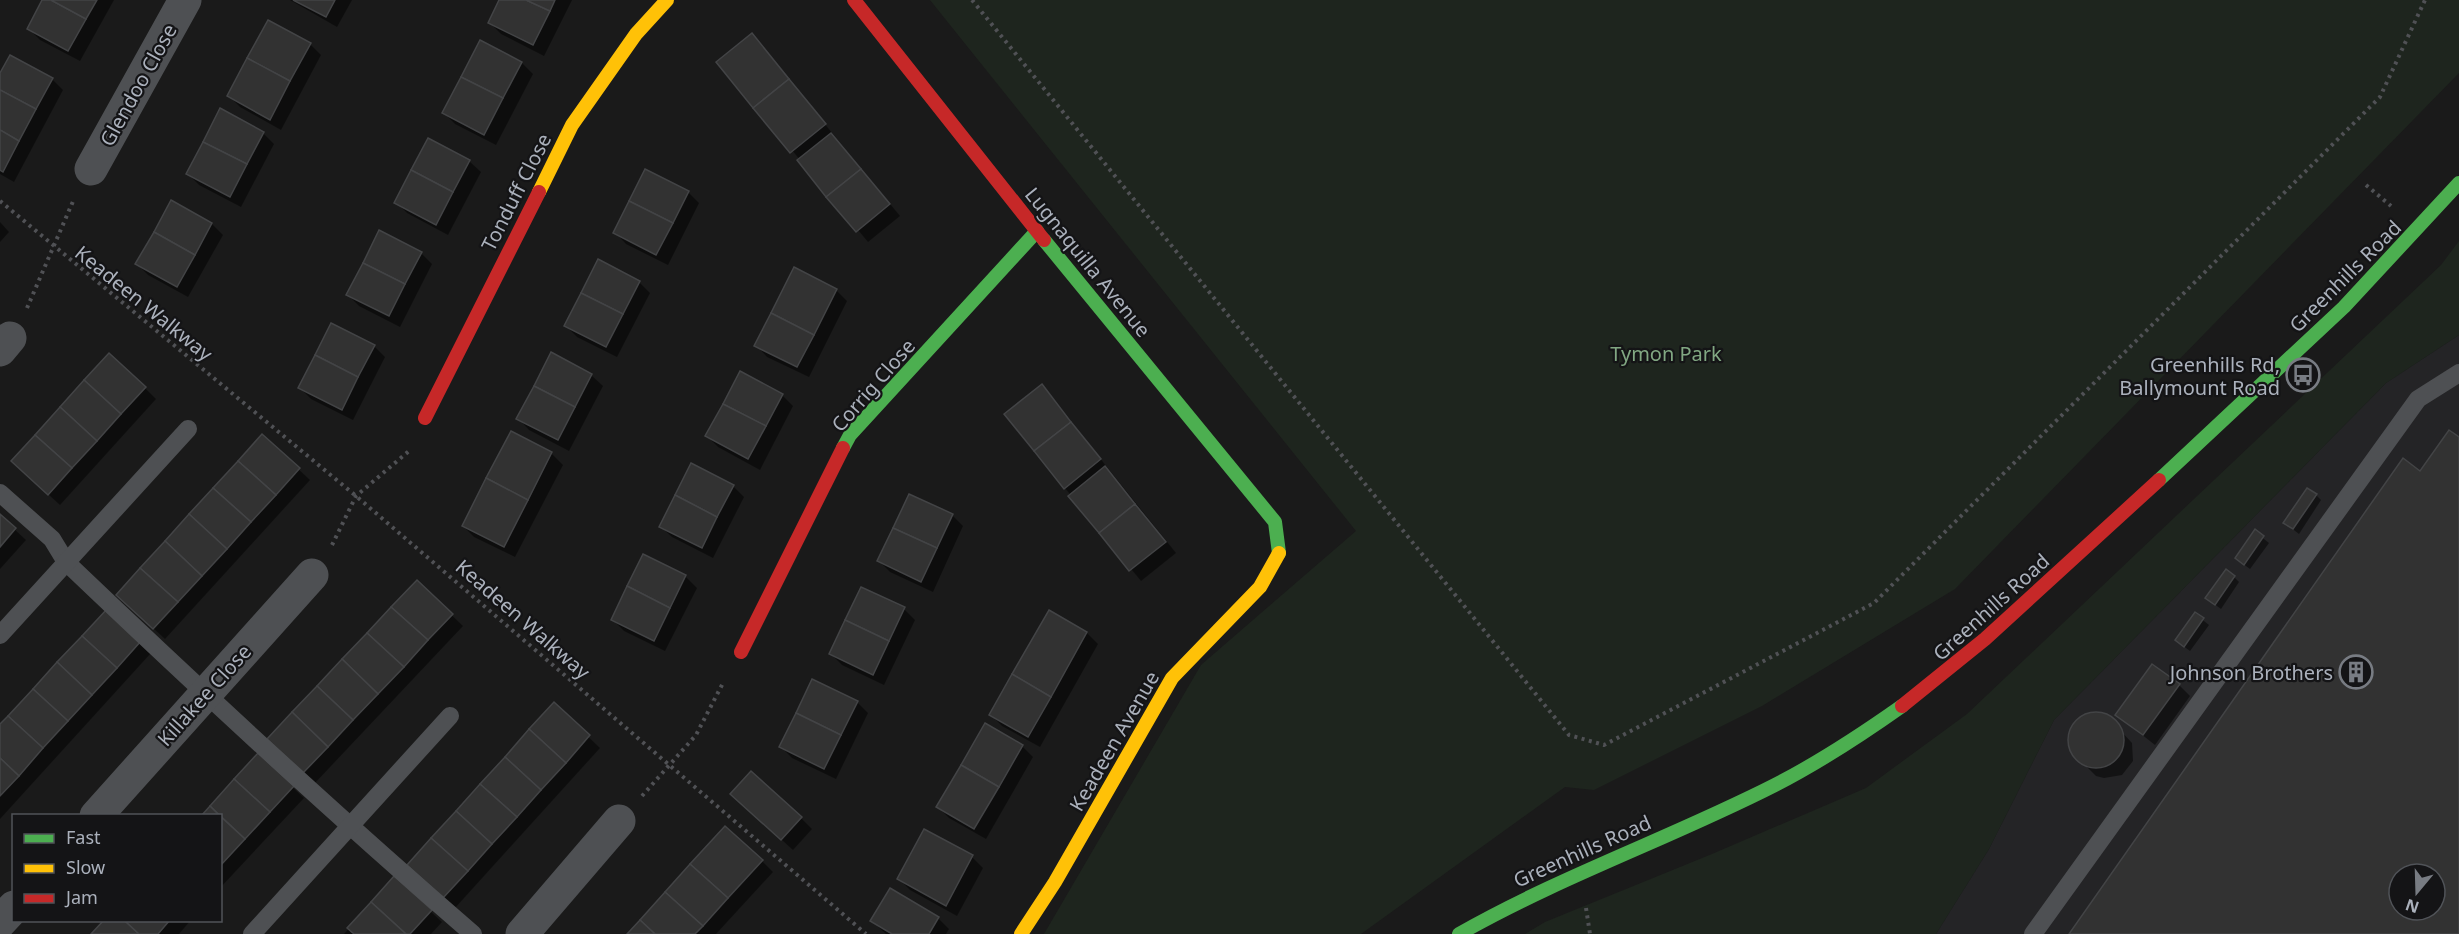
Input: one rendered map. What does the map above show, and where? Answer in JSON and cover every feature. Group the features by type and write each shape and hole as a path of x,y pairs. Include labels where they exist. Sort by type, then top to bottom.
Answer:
{"street":[{"name":"Glendoo Close","path":"91,169 185,0"},
{"name":"Tonduff Close","path":"425,418 572,125 636,34 667,0"},
{"name":"Lugnaquilla Avenue","path":"854,0 1037,231 1275,522 1279,553"},
{"name":"Greenhills Road","path":"1459,934 1500,909 1691,825 1819,762 1892,714 1940,678 2017,613 2252,395 2381,269 2459,183"},
{"name":"Corrig Close","path":"741,652 850,435 1037,231"},
{"name":"Keadeen Avenue","path":"1021,934 1055,882 1172,678 1260,587 1279,553"},
{"name":"Killakee Close","path":"98,814 320,563"},
{"path":"522,934 627,812"},
{"path":"0,922 12,909"},
{"path":"0,929 5,934"}],"lane":[{"path":"2033,934 2418,399 2459,373"},
{"path":"0,635 188,429"},
{"path":"0,492 52,539 66,562 204,694 350,828 472,934"},
{"path":"252,934 450,716"}],"path":[{"path":"972,0 1569,735 1604,745 1874,603 2380,97 2425,0"},
{"path":"2366,185 2400,213"},
{"name":"Keadeen Walkway","path":"12,334 74,198"},
{"name":"Keadeen Walkway","path":"0,201 53,248 356,496 866,934"},
{"path":"320,563 356,496 412,448"},
{"path":"627,812 671,766 696,735 727,677"},
{"path":"1585,903 1590,934"}],"shaded area":[{"path":"2459,335 2459,934 1936,934 1989,849 2054,720 2386,383"}],"green space":[{"name":"Tymon Park","path":"930,0 2459,0 2459,73 1955,589 1762,706 1594,790 1565,787 1361,934 1044,934 1201,665 1356,531"},
{"path":"2459,241 2459,335 2386,383 2054,720 1989,849 1936,934 1525,934 1545,922 1866,788 1967,714 2441,265"}],"building":[{"path":"42,0 51,0 86,19 68,51 27,29"},
{"path":"51,0 97,0 86,19"},
{"path":"293,0 335,0 326,17"},
{"path":"499,0 526,0 550,11 533,45 488,23"},
{"path":"526,0 555,0 550,11"},
{"path":"268,20 311,43 290,81 247,58"},
{"path":"752,33 789,79 753,108 716,62"},
{"path":"480,40 522,62 503,98 461,77"},
{"path":"10,55 53,78 36,109 0,90 0,73"},
{"path":"247,58 290,81 270,120 227,96"},
{"path":"461,77 503,98 484,135 442,113"},
{"path":"789,79 826,124 790,153 753,108"},
{"path":"0,90 36,109 19,141 0,130"},
{"path":"220,108 264,132 247,164 203,142"},
{"path":"0,130 19,141 3,172 0,170"},
{"path":"831,133 861,169 826,197 797,160"},
{"path":"428,138 470,160 453,192 411,170"},
{"path":"203,142 247,164 230,197 186,174"},
{"path":"645,169 689,191 673,223 629,201"},
{"path":"861,169 890,204 856,232 826,197"},
{"path":"411,170 453,192 436,225 394,203"},
{"path":"171,200 212,223 195,255 154,232"},
{"path":"629,201 673,223 656,255 613,233"},
{"path":"379,230 422,252 405,284 363,263"},
{"path":"154,232 195,255 177,287 135,264"},
{"path":"598,259 640,281 623,314 581,293"},
{"path":"363,263 405,284 389,316 346,295"},
{"path":"794,267 837,289 814,335 771,313"},
{"path":"581,293 623,314 606,347 564,326"},
{"path":"771,313 814,335 797,367 754,346"},
{"path":"331,323 375,345 358,377 315,355"},
{"path":"551,352 592,374 575,407 534,386"},
{"path":"109,353 146,387 121,414 84,380"},
{"path":"315,355 358,377 342,410 298,388"},
{"path":"740,371 783,394 766,426 723,404"},
{"path":"84,380 121,414 97,441 60,407"},
{"path":"1042,384 1071,422 1034,451 1004,414"},
{"path":"534,386 575,407 558,440 516,419"},
{"path":"723,404 766,426 748,459 705,436"},
{"path":"60,407 97,441 72,468 35,435"},
{"path":"1071,422 1101,459 1064,489 1034,451"},
{"name":"Johnson Brothers","path":"2449,430 2459,437 2459,934 2069,934 2403,458 2420,471"},
{"path":"511,431 552,452 528,500 486,478"},
{"path":"262,434 300,468 276,495 238,461"},
{"path":"35,435 72,468 48,495 11,461"},
{"path":"238,461 276,495 251,522 213,488"},
{"path":"691,463 734,485 717,517 675,495"},
{"path":"1105,466 1135,504 1099,533 1068,496"},
{"path":"486,478 528,500 504,547 462,526"},
{"path":"213,488 251,522 227,549 189,514"},
{"path":"2307,488 2317,494 2293,529 2283,523"},
{"path":"909,494 953,514 937,548 893,528"},
{"path":"675,495 717,517 702,548 659,527"},
{"path":"1135,504 1166,542 1129,571 1099,533"},
{"path":"0,514 16,528 0,547"},
{"path":"189,514 227,549 202,576 165,541"},
{"path":"893,528 937,548 921,582 877,561"},
{"path":"2255,529 2264,536 2244,565 2235,558"},
{"path":"165,541 202,576 178,602 140,568"},
{"path":"643,554 686,575 670,608 627,586"},
{"path":"140,568 178,602 153,629 116,595"},
{"path":"2226,569 2235,576 2215,605 2205,598"},
{"path":"417,580 453,614 428,640 391,607"},
{"path":"627,586 670,608 654,641 611,620"},
{"path":"861,587 905,607 889,641 845,620"},
{"path":"391,607 428,640 404,667 367,633"},
{"path":"107,609 141,641 117,668 82,636"},
{"path":"1049,610 1087,632 1051,697 1012,674"},
{"path":"2195,612 2204,618 2184,647 2175,640"},
{"path":"845,620 889,641 873,675 829,654"},
{"path":"367,633 404,667 378,694 342,659"},
{"path":"82,636 117,668 92,695 57,662"},
{"path":"342,659 378,694 353,720 317,686"},
{"path":"57,662 92,695 68,721 33,689"},
{"path":"2152,664 2180,684 2143,735 2115,715"},
{"path":"1012,674 1051,697 1028,737 989,715"},
{"path":"812,679 858,701 841,735 796,713"},
{"path":"317,686 353,720 328,747 292,712"},
{"path":"33,689 68,721 43,748 8,716"},
{"path":"554,702 590,735 566,763 529,729"},
{"path":"292,712 328,747 303,773 267,739"},
{"path":"2096,712 2107,714 2116,720 2122,729 2124,740 2122,751 2116,760 2107,766 2096,768 2085,766 2076,760 2070,751 2068,740 2070,729 2076,720 2085,714"},
{"path":"796,713 841,735 824,769 779,747"},
{"path":"8,716 43,748 19,776 0,758 0,724"},
{"path":"985,723 1023,745 999,787 961,765"},
{"path":"529,729 566,763 541,790 505,757"},
{"path":"258,753 294,786 270,812 234,779"},
{"path":"505,757 541,790 517,817 480,784"},
{"path":"0,758 19,776 0,796"},
{"path":"961,765 999,787 974,829 936,807"},
{"path":"751,771 802,817 781,840 730,794"},
{"path":"234,779 270,812 245,839 222,817 222,814 218,814 210,806"},
{"path":"480,784 517,817 492,844 456,811"},
{"path":"210,806 218,814 203,814"},
{"path":"456,811 492,844 468,871 431,838"},
{"path":"222,818 245,839 222,864"},
{"path":"725,826 763,860 728,898 690,864"},
{"path":"924,829 973,855 946,906 897,879"},
{"path":"431,838 468,871 443,898 407,865"},
{"path":"690,864 728,898 703,926 665,892"},
{"path":"394,876 432,910 410,934 406,934 371,902"},
{"path":"890,888 939,917 929,934 892,934 870,921"},
{"path":"665,892 703,926 695,934 655,934 640,920"},
{"path":"371,902 406,934 354,934 347,928"},
{"path":"640,920 655,934 627,934"},
{"path":"102,922 126,922 139,934 91,934"},
{"path":"126,922 168,922 158,934 139,934"}],"traffic: fast":[{"path":"2159,480 2344,307 2459,183"},
{"path":"843,448 850,435 1037,231"},
{"path":"1044,240 1275,522 1279,553"},
{"path":"1459,934 1576,875 1775,785 1840,748 1902,706"}],"traffic: slow":[{"path":"539,192 572,125 636,34 667,0"},
{"path":"1021,934 1055,882 1172,678 1260,587 1279,553"}],"traffic: jam":[{"path":"854,0 1044,240"},
{"path":"425,418 539,192"},
{"path":"741,652 843,448"},
{"path":"1902,706 1985,639 2159,480"}],"place":[{"name":"Greenhills Rd, Ballymount Road","path":"2303,375"},
{"name":"Johnson Brothers","path":"2356,672"}]}
